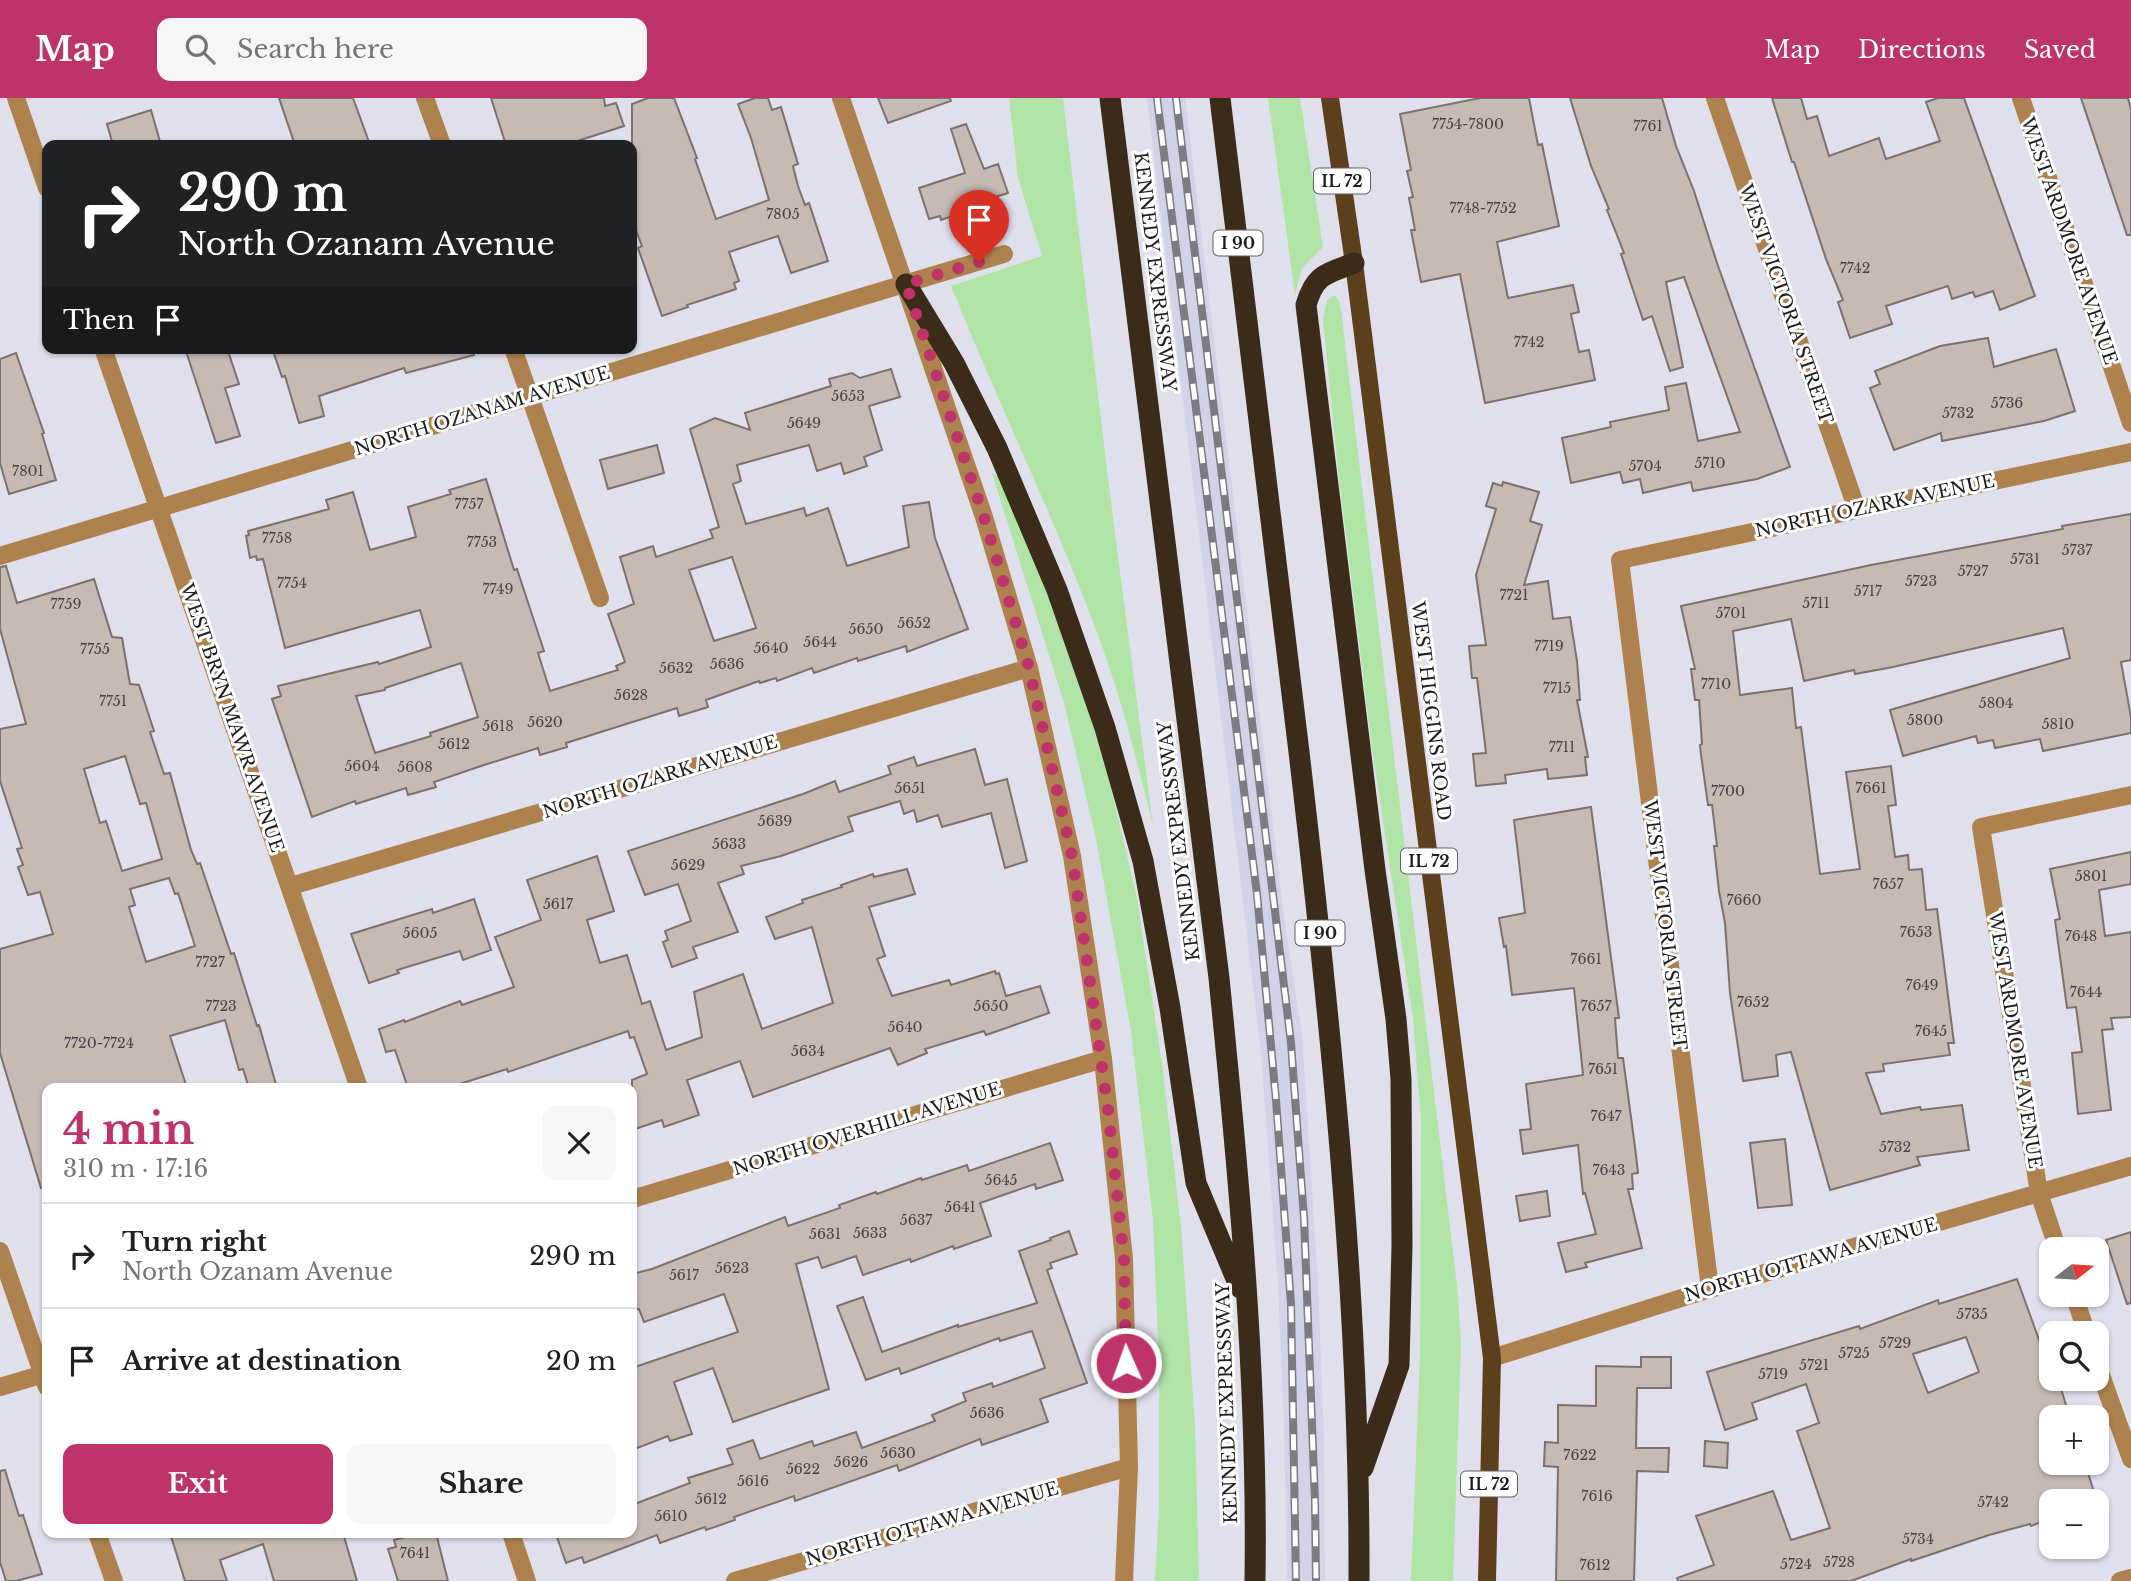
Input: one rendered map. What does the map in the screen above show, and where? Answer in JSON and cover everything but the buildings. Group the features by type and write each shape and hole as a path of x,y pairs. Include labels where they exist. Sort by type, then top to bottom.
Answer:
{"highway":[{"name":"KENNEDY EXPRESSWAY","path":"1110,98 1219,978 1248,1310 1255,1581"},
{"name":"I 90","path":"1220,98 1328,1004 1342,1161 1359,1480 1359,1581"},
{"path":"1354,263 1322,275 1312,285 1306,305 1371,843 1396,1019 1401,1079 1402,1245 1399,1365 1359,1480"},
{"path":"906,284 954,363 997,448 1057,590 1105,728 1143,861 1170,1007 1196,1183 1248,1310"}],"main road":[{"name":"WEST HIGGINS ROAD","path":"1329,98 1354,263 1492,1357 1487,1581"}],"street":[{"path":"16,98 42,173"},
{"path":"425,98 440,140"},
{"path":"841,98 984,517 1029,668 1072,856 1102,1059 1124,1259 1129,1466 1124,1581"},
{"name":"WEST VICTORIA STREET","path":"1715,98 1857,510"},
{"name":"WEST ARDMORE AVENUE","path":"2021,98 2131,423"},
{"name":"NORTH OZANAM AVENUE","path":"0,556 1004,254"},
{"name":"WEST BRYN MAWR AVENUE","path":"105,354 357,1083"},
{"path":"515,354 600,597"},
{"name":"NORTH OZARK AVENUE","path":"1620,560 2131,452"},
{"name":"WEST VICTORIA STREET","path":"1620,560 1710,1289"},
{"name":"NORTH OZARK AVENUE","path":"291,886 1029,668"},
{"name":"WEST ARDMORE AVENUE","path":"2054,1237 2039,1193 1981,827 2131,795"},
{"name":"NORTH OVERHILL AVENUE","path":"637,1198 1102,1059"},
{"name":"NORTH OTTAWA AVENUE","path":"1492,1357 1710,1289 2131,1166"},
{"path":"0,1251 42,1367"},
{"path":"0,1387 42,1379"},
{"path":"2106,1391 2131,1459"},
{"name":"NORTH OTTAWA AVENUE","path":"735,1581 1129,1466"},
{"path":"99,1538 114,1581"},
{"path":"513,1538 527,1581"},
{"path":"2120,1581 2131,1578"}],"shaded area":[{"path":"1147,98 1185,98 1284,917 1302,1035 1318,1283 1324,1438 1325,1581 1287,1581 1278,1284 1261,1053"}],"green space":[{"path":"1009,98 1063,98 1109,487 1153,825 1135,753 1098,635 951,286 1042,256 1018,178"},
{"path":"1268,98 1300,98 1323,247 1302,268 1295,295"},
{"path":"1335,295 1341,310 1458,1294 1461,1344 1453,1581 1411,1581 1420,1356 1421,1119 1413,1019 1372,748 1338,470 1323,320 1327,300"},
{"path":"992,473 999,477 1057,613 1106,767 1137,898 1163,1071 1181,1227 1195,1423 1199,1581 1155,1581 1159,1504 1159,1363 1153,1220 1131,1031 1095,834 1064,703"}],"railway":[{"path":"1157,98 1257,894 1291,1304 1296,1581"},
{"path":"1176,98 1291,1043 1304,1218 1316,1581"}],"route":[{"path":"979,262 906,284 984,517 1029,668 1072,856 1102,1059 1124,1259 1126,1363"}]}
